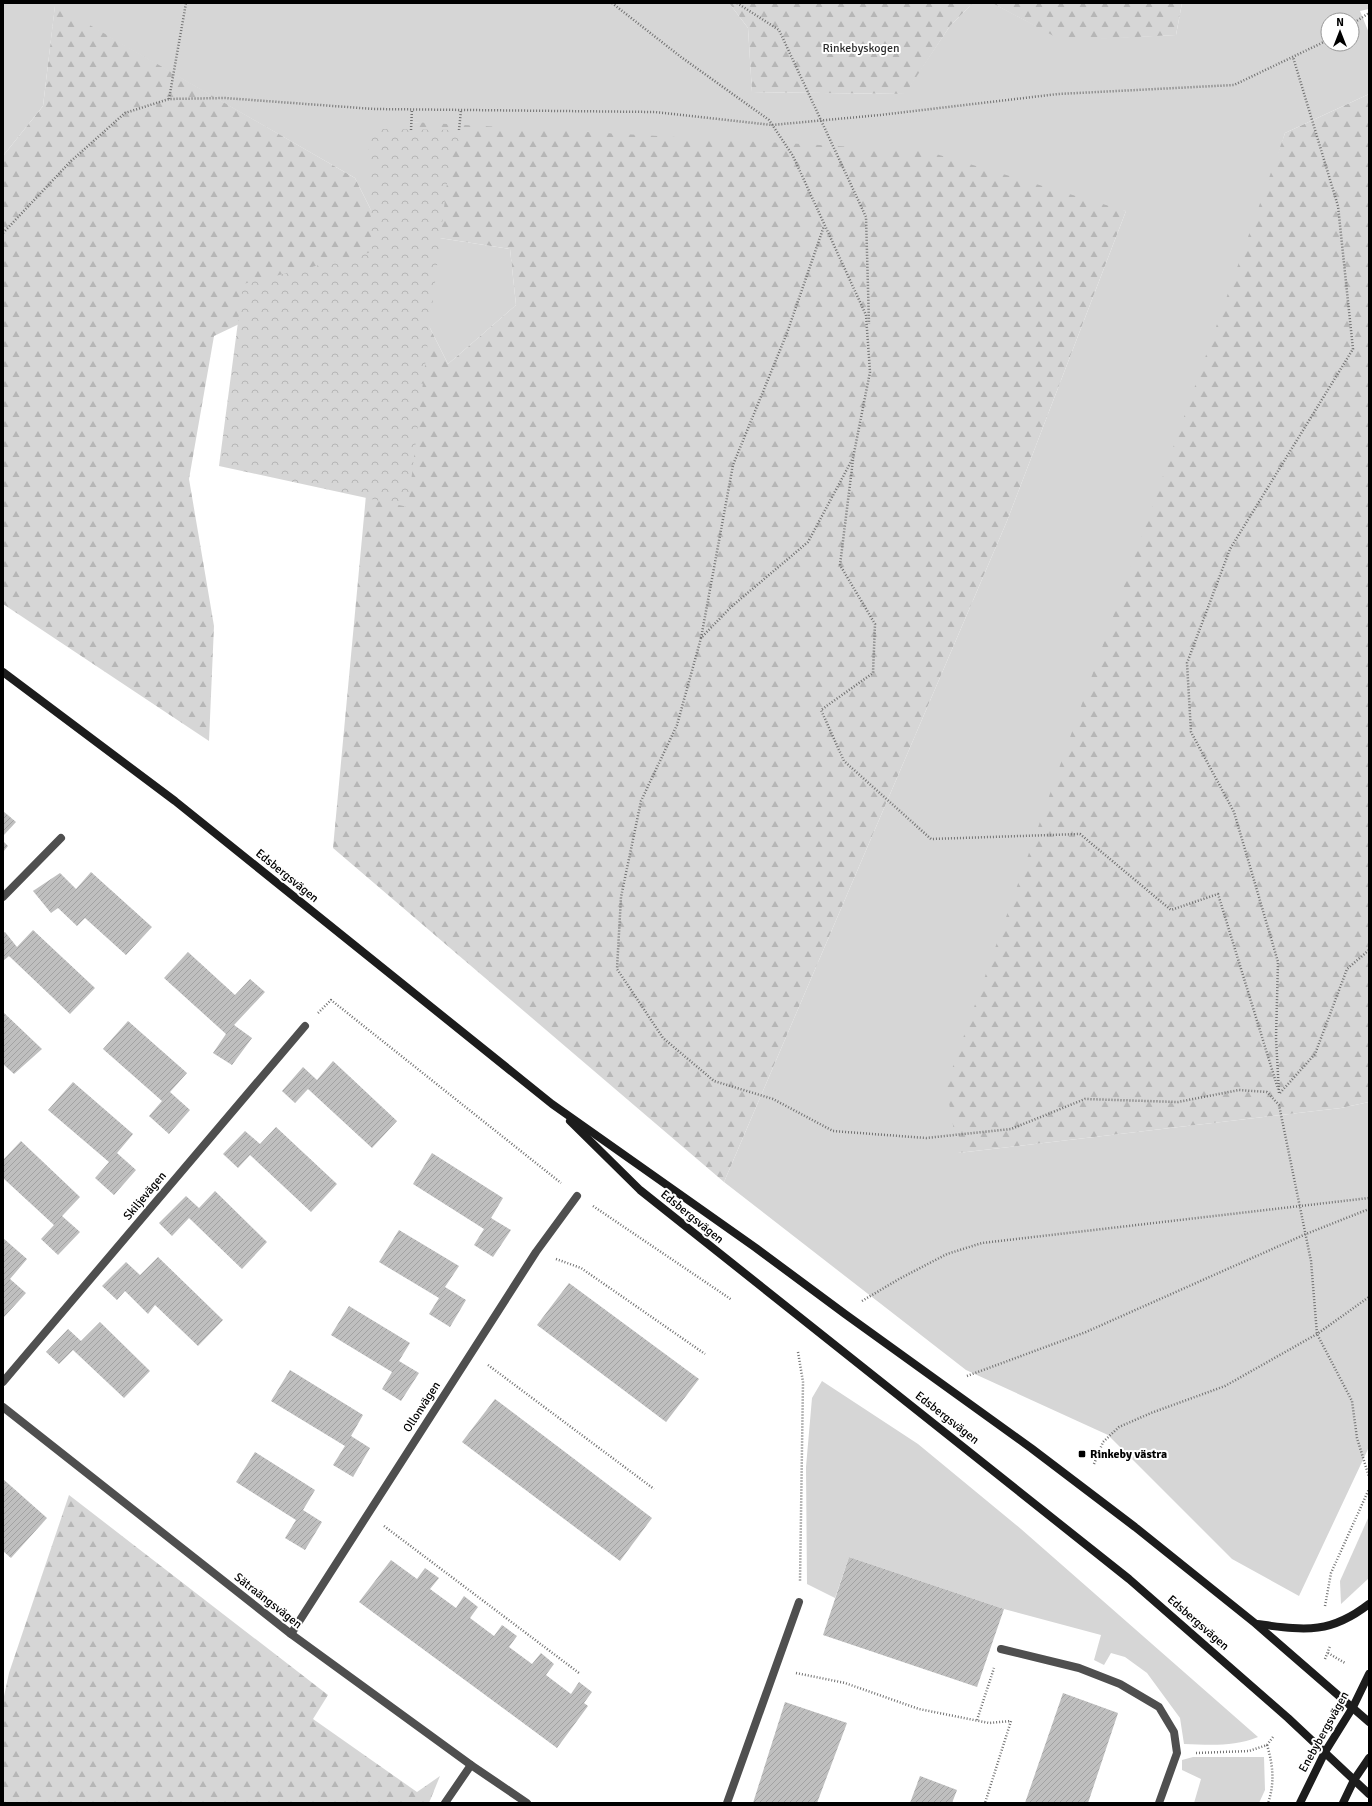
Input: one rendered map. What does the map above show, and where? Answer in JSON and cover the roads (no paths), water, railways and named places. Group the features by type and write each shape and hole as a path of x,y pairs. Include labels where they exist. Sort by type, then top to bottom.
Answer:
{"main road":[{"name":"Edsbergsvägen","path":"3,672 175,801 552,1104 756,1248 1031,1448 1129,1522 1256,1624 1369,1722"},
{"name":"Edsbergsvägen","path":"552,1104 640,1190 1129,1579 1325,1752 1369,1794"},
{"path":"1256,1624 1300,1629 1328,1627 1350,1618 1369,1604"},
{"name":"Enebybergsvägen","path":"1300,1803 1325,1752 1353,1707 1369,1674"},
{"path":"1343,1803 1354,1780 1369,1758"}],"street":[{"path":"3,897 61,838"},
{"name":"Skiljevägen","path":"3,1382 305,1026"},
{"name":"Ollonvägen","path":"291,1634 536,1252 577,1196"},
{"name":"Sätraängsvägen","path":"3,1407 291,1634 471,1765 527,1803"},
{"path":"727,1803 799,1602"},
{"path":"1001,1649 1079,1668 1120,1684 1159,1706 1174,1732 1177,1754 1160,1803"},
{"path":"445,1803 471,1765"}],"place":[{"name":"Rinkeby västra","path":"1082,1454"}],"park label":[{"name":"Rinkebyskogen","path":"861,48"}]}
